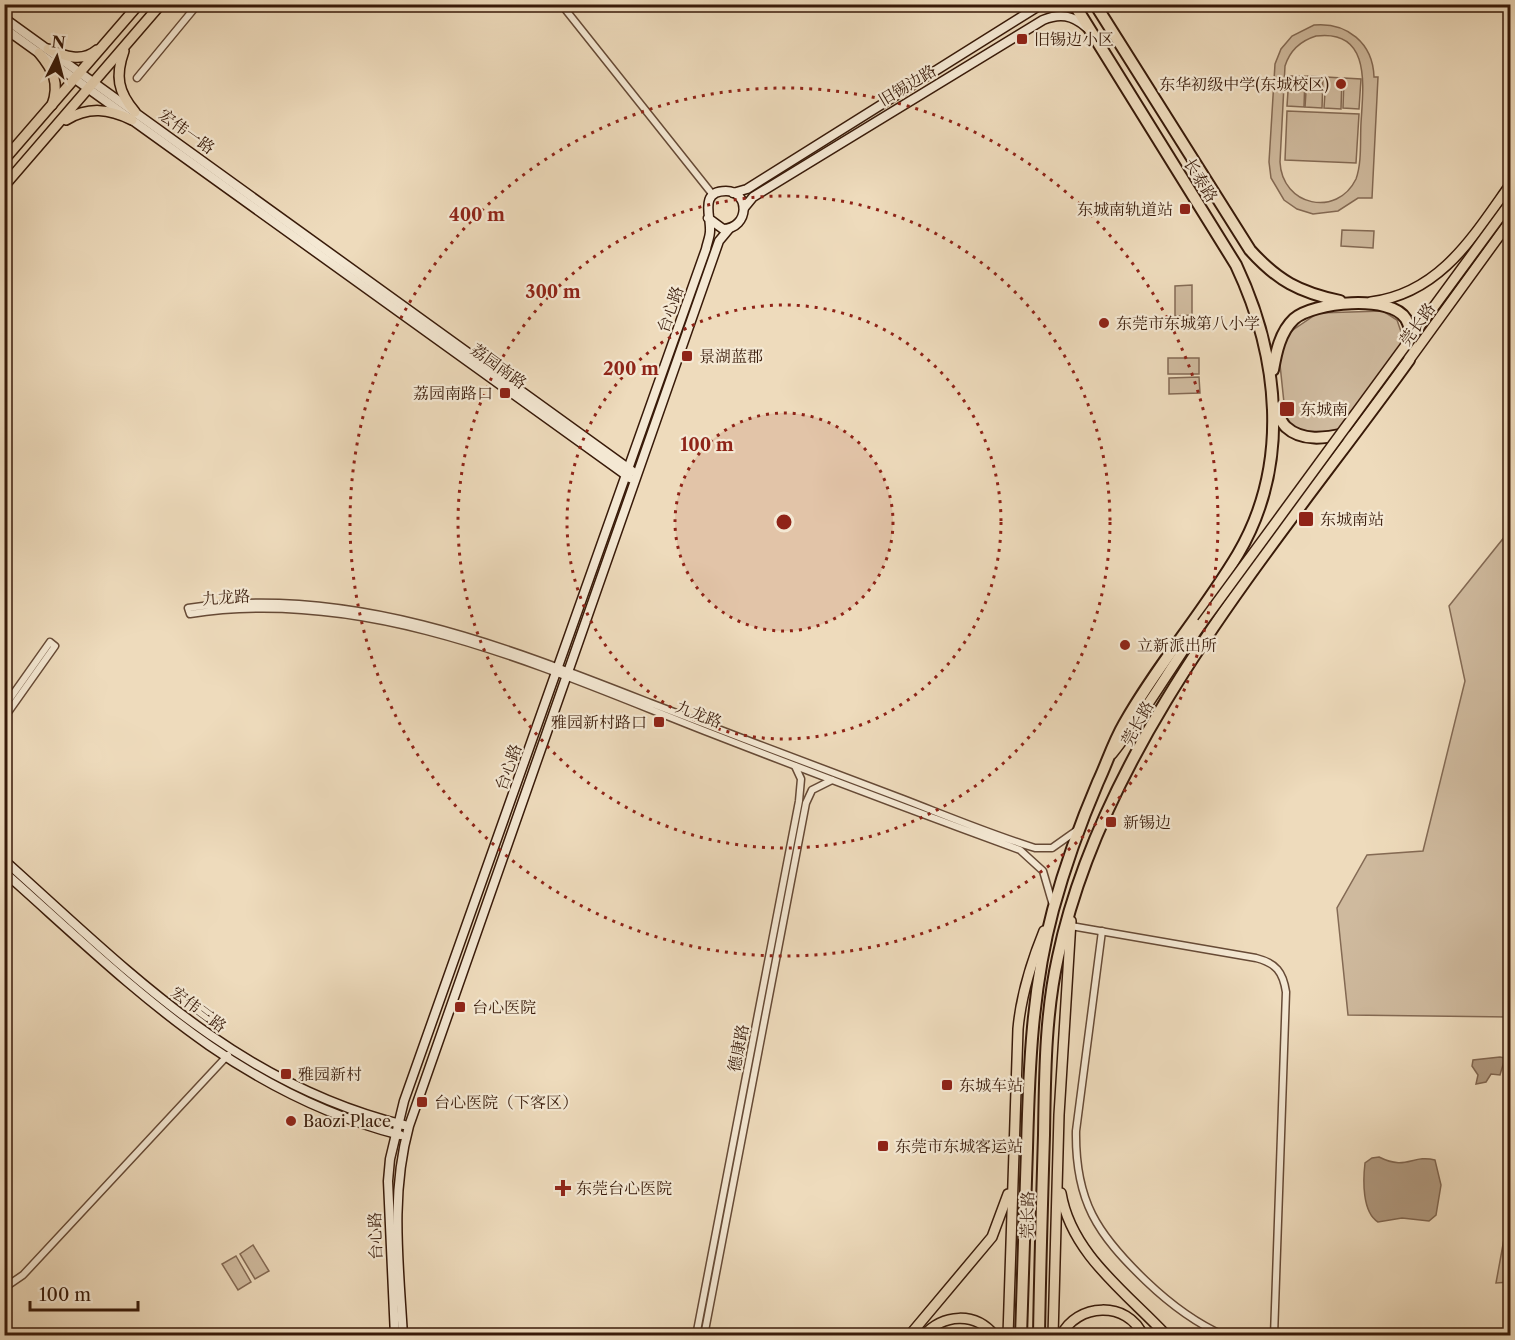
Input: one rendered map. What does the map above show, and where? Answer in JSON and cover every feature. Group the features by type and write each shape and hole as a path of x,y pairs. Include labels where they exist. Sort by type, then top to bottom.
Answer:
{"highway":[{"name":"长泰路","path":"1074,4 1236,265 1259,318 1269,359 1271,385"},
{"name":"长泰路","path":"1095,4 1250,250 1282,281 1318,296 1358,304"},
{"path":"1271,385 1278,346 1294,319 1317,307 1358,304 1389,306 1398,311 1406,320 1411,340 1409,360"},
{"name":"莞长路","path":"1039,1335 1047,1035 1057,959 1073,900 1095,840 1119,786 1158,714 1216,626 1409,360"},
{"name":"莞长路","path":"1021,1335 1031,1033 1040,967 1052,912 1078,830 1123,725 1238,554 1249,532 1259,506 1271,455 1273,404 1271,385"},
{"path":"1273,404 1286,427 1306,438 1326,438 1347,434 1364,423"}],"main road":[{"path":"4,160 139,4"},
{"path":"4,186 161,4"},
{"name":"旧锡边路","path":"733,193 747,189 1042,4"},
{"name":"旧锡边路","path":"744,208 753,197 1043,20 1059,15 1071,16 1090,31"},
{"name":"宏伟一路","path":"4,18 44,51 349,272"},
{"name":"宏伟一路","path":"4,28 44,51"},
{"path":"44,51 83,57 93,53 110,39"},
{"path":"126,45 120,62 119,87 133,116"},
{"path":"44,51 55,78 56,87 50,108"},
{"path":"59,124 84,112 102,110 133,116"},
{"name":"莞长路","path":"1358,304 1410,292 1443,272 1460,255 1510,185"},
{"path":"724,191 733,193 741,199 744,208 739,222 729,228 717,227 708,218 706,206 713,195 724,191"},
{"name":"莞长路","path":"1107,760 1132,729 1162,679 1202,623 1510,203"},
{"name":"台心路","path":"404,1335 397,1216 400,1160 406,1137 632,475 706,249 710,229 708,218"},
{"name":"莞长路","path":"1409,360 1510,221"},
{"name":"台心路","path":"632,475 719,241 729,228"},
{"name":"荔园南路","path":"349,272 632,475"},
{"name":"台心路","path":"395,1335 388,1181 404,1101 563,673"},
{"name":"宏伟三路","path":"4,860 157,996 228,1054 307,1104 406,1137"},
{"name":"宏伟三路","path":"4,872 186,1031 311,1094 374,1117 409,1126"},
{"path":"1053,1335 1063,1029 1073,900"},
{"path":"1008,1335 1016,1061 1020,1005 1034,957 1052,912"},
{"path":"1058,1173 1063,1205 1076,1237 1088,1256 1167,1335"},
{"path":"909,1335 992,1237 1004,1211 1013,1174"},
{"path":"1061,1335 1073,1318 1094,1310 1126,1316 1143,1335"},
{"path":"923,1335 939,1322 958,1318 977,1321 995,1335"}],"street":[{"path":"137,78 198,4"},
{"path":"561,4 713,195"},
{"name":"九龙路","path":"1052,912 1051,896 1043,871 1020,850 794,766 563,673 451,638 390,623 279,608 243,608 190,614 188,608 242,602 279,602 369,613 453,632 1035,848 1052,848 1078,830"},
{"path":"4,707 52,644 4,718"},
{"name":"德康路","path":"696,1335 799,801 801,779 794,766"},
{"name":"德康路","path":"704,1335 806,803 812,790 832,780"},
{"path":"1071,926 1256,958 1277,967 1284,978 1286,992 1274,1335"},
{"path":"1102,932 1076,1131 1076,1157 1087,1204 1098,1228 1112,1248 1139,1275 1191,1319 1225,1335"},
{"path":"4,1288 22,1275 228,1054"}],"shaded area":[{"path":"1314,25 1337,27 1347,31 1363,45 1369,54 1374,77 1378,77 1372,198 1358,198 1338,211 1313,214 1297,209 1284,200 1271,178 1269,162 1275,64 1281,49 1292,36","holes":["1316,36 1334,36 1347,42 1355,51 1360,63 1363,93 1359,166 1356,179 1347,191 1336,199 1312,202 1300,197 1290,189 1283,177 1280,162 1285,66 1296,47 1305,41"]},
{"path":"1289,76 1305,76 1304,107 1287,106"},
{"path":"1307,76 1323,77 1322,108 1305,107"},
{"path":"1326,77 1342,78 1341,109 1324,108"},
{"path":"1344,78 1361,79 1359,109 1343,108"},
{"path":"1287,111 1359,114 1356,163 1285,160"},
{"path":"1342,230 1374,231 1373,248 1341,246"},
{"path":"1192,285 1192,315 1175,316 1175,286"},
{"path":"1383,311 1397,320 1407,349 1398,369 1368,414 1352,428 1327,434 1309,432 1286,422 1279,355 1287,334 1318,313"},
{"path":"1168,358 1199,358 1199,374 1168,374"},
{"path":"1199,377 1200,393 1169,394 1169,378"},
{"path":"1510,530 1510,1017 1348,1015 1337,908 1367,855 1423,851 1465,681 1449,606"},
{"path":"1505,1058 1500,1075 1491,1074 1486,1082 1476,1084 1478,1075 1472,1066 1473,1060"},
{"path":"1379,1157 1396,1163 1420,1159 1435,1160 1441,1185 1436,1215 1429,1221 1402,1218 1378,1222 1373,1217 1366,1203 1365,1163 1372,1158"},
{"path":"1510,1206 1510,1282 1496,1283"},
{"path":"253,1245 269,1271 255,1279 240,1254"},
{"path":"236,1256 251,1282 238,1290 222,1264"}],"place":[{"name":"旧锡边小区","path":"1022,39"},
{"name":"东华初级中学(东城校区)","path":"1341,84"},
{"name":"东城南轨道站","path":"1185,209"},
{"name":"东莞市东城第八小学","path":"1104,323"},
{"name":"景湖蓝郡","path":"687,356"},
{"name":"荔园南路口","path":"505,393"},
{"name":"东城南","path":"1287,409"},
{"name":"东城南站","path":"1306,519"},
{"name":"立新派出所","path":"1125,645"},
{"name":"雅园新村路口","path":"659,722"},
{"name":"新锡边","path":"1111,822"},
{"name":"台心医院","path":"460,1007"},
{"name":"雅园新村","path":"286,1074"},
{"name":"东城车站","path":"947,1085"},
{"name":"台心医院（下客区）","path":"422,1102"},
{"name":"Baozi Place","path":"291,1121"},
{"name":"东莞市东城客运站","path":"883,1146"},
{"name":"东莞台心医院","path":"563,1188"}]}
